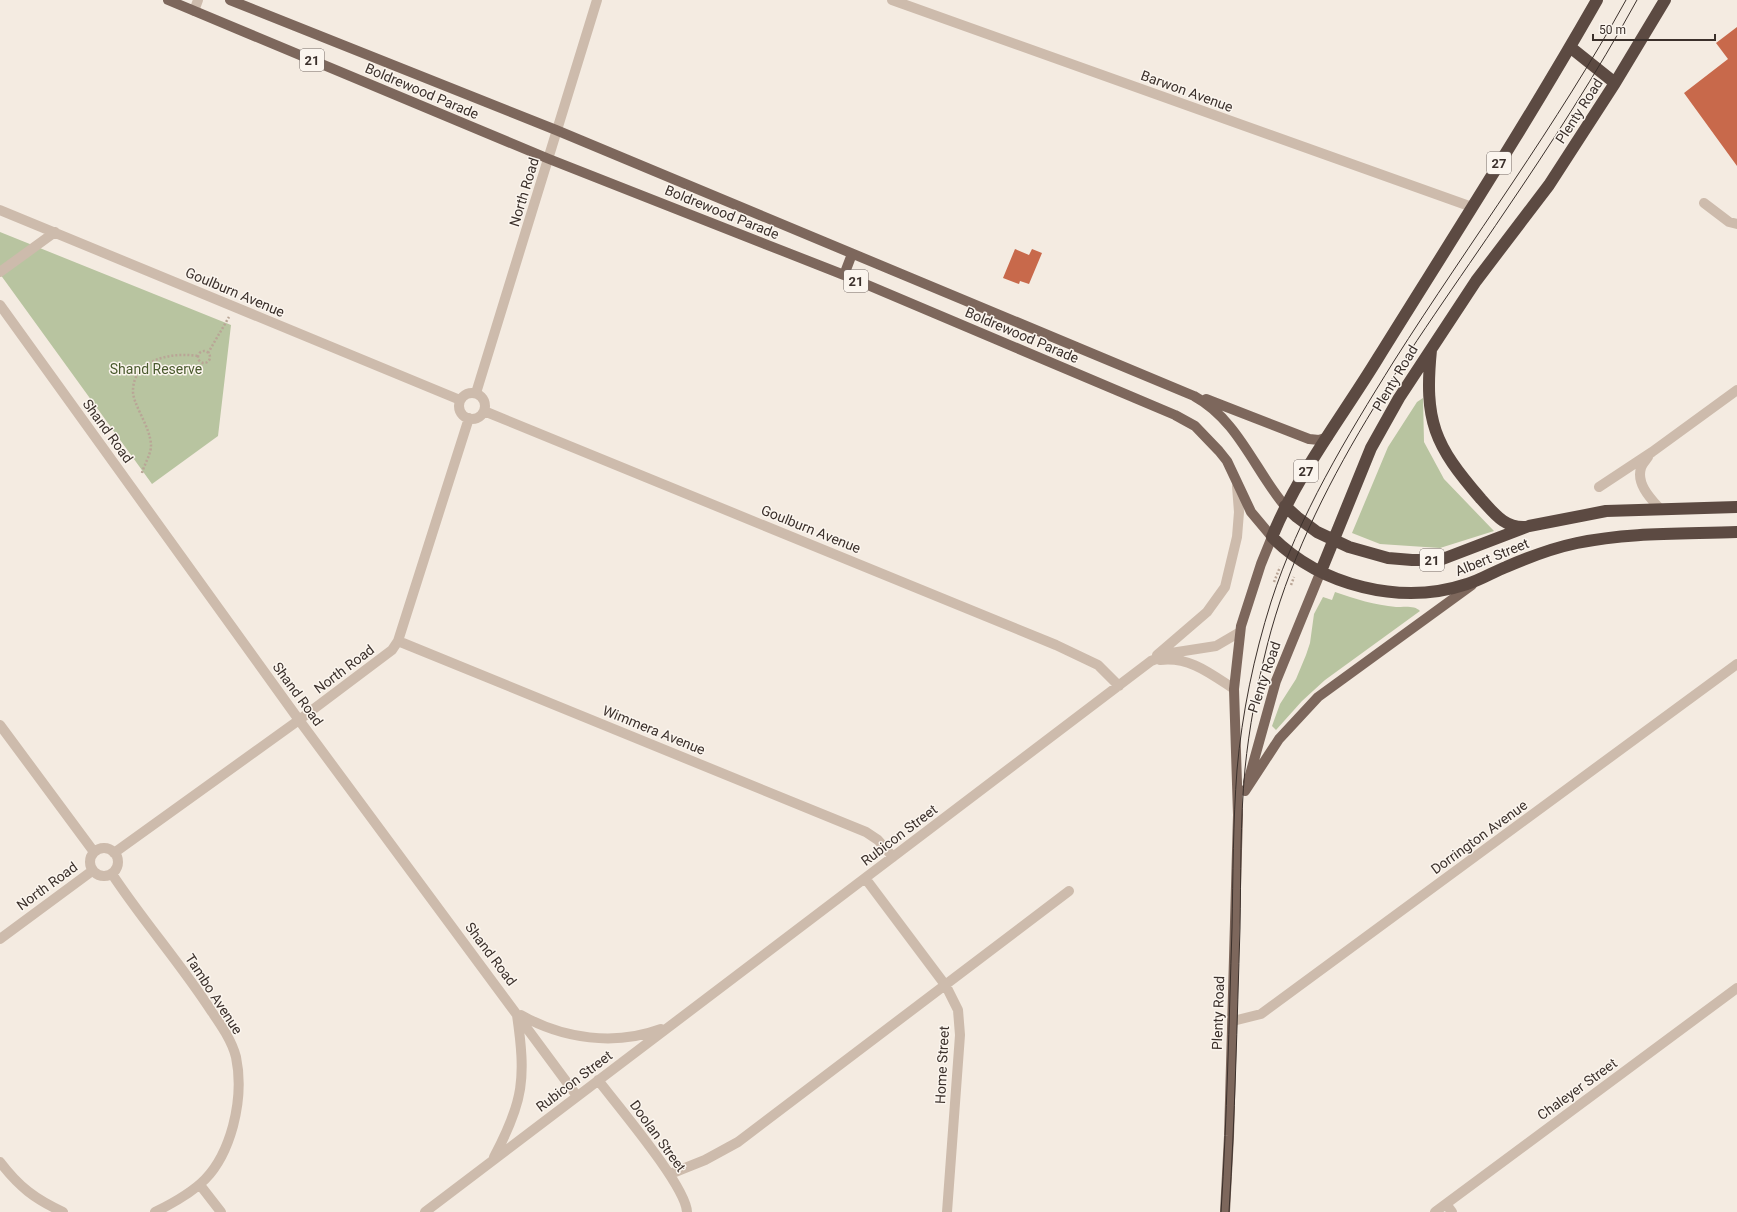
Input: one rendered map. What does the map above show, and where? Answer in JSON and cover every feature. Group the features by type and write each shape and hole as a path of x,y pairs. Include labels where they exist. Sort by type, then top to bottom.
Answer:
{"highway":[{"name":"Plenty Road","path":"1272,537 1285,506 1472,207 1597,0"},
{"name":"Plenty Road","path":"1321,571 1371,448 1399,398 1432,346 1508,237 1549,185 1616,82 1665,0"},
{"path":"1570,47 1616,82"},
{"path":"1432,346 1429,383 1430,405 1434,427 1441,447 1462,478 1500,519 1513,526 1529,526"},
{"name":"Albert Street","path":"1285,506 1304,522 1333,540 1358,550 1388,558 1440,560 1529,526 1606,511 1737,507"},
{"name":"Albert Street","path":"1272,537 1296,558 1321,571 1364,587 1397,593 1435,592 1458,588 1544,552 1592,540 1654,535 1737,532"}],"main road":[{"name":"Boldrewood Parade","path":"168,0 549,159 844,276 1112,387 1185,420 1204,434 1219,450 1251,512 1272,537"},
{"name":"Boldrewood Parade","path":"230,0 556,130 1194,396 1212,407 1230,426 1267,482 1285,506"},
{"path":"844,276 852,254"},
{"path":"1194,396 1309,439 1317,440 1328,436"},
{"name":"Plenty Road","path":"1225,1212 1230,1136 1238,816 1234,688 1240,632 1261,564 1272,537"},
{"name":"Plenty Road","path":"1238,816 1276,681 1321,571"},
{"path":"1245,791 1279,739 1318,697 1445,602 1480,579"}],"street":[{"path":"194,11 198,0"},
{"name":"North Road","path":"476,393 597,0"},
{"name":"Barwon Avenue","path":"892,0 1472,207"},
{"path":"1704,203 1729,222 1737,224"},
{"name":"Goulburn Avenue","path":"0,210 460,400"},
{"path":"0,272 55,232"},
{"name":"Shand Road","path":"0,305 299,720 577,1096"},
{"path":"1599,487 1652,452 1737,390"},
{"path":"468,393 476,393 481,396 484,401 484,411 476,418 463,416 459,410 460,400 468,393"},
{"name":"Goulburn Avenue","path":"484,411 1056,645 1098,665 1119,686"},
{"name":"North Road","path":"114,853 382,660 392,650 398,641 469,418"},
{"path":"1652,452 1641,468 1641,480 1647,496 1660,509"},
{"name":"Boldrewood Parade","path":"1236,543 1239,512 1238,486"},
{"name":"Rubicon Street","path":"424,1212 1151,661 1177,636 1201,618 1215,602 1228,578 1236,543"},
{"name":"Rubicon Street","path":"1151,661 1171,653 1216,646 1240,632"},
{"name":"Wimmera Avenue","path":"398,641 866,832 878,840 892,857"},
{"name":"Rubicon Street","path":"1142,668 1161,660 1181,660 1209,672 1234,688"},
{"name":"Dorrington Avenue","path":"1233,1021 1261,1014 1737,664"},
{"path":"0,725 94,852"},
{"path":"104,848 114,853 118,864 112,874 102,877 92,871 89,862 94,852 104,848"},
{"name":"North Road","path":"0,939 92,871"},
{"name":"Tambo Avenue","path":"112,874 204,1000 224,1030 236,1056 240,1088 228,1142 218,1165 200,1185 179,1200 155,1212"},
{"name":"Home Street","path":"865,878 946,986 958,1010 960,1035 947,1212"},
{"path":"670,1174 705,1160 738,1142 946,986 1069,891"},
{"name":"Chaleyer Street","path":"1435,1212 1449,1208 1737,988"},
{"name":"Rubicon Street","path":"517,1013 557,1031 598,1038 637,1036 655,1031 673,1023"},
{"name":"Rubicon Street","path":"492,1161 511,1123 522,1088 523,1064 517,1013"},
{"name":"Doolan Street","path":"598,1080 670,1174 683,1198 687,1212"},
{"path":"0,1162 14,1180 28,1193 63,1212"},
{"path":"200,1185 221,1212"}],"path":[{"path":"198,356 201,363 207,363 210,358 208,352 234,307"},
{"path":"142,472 151,447 147,426 133,391 138,374 152,362 163,356 180,354 198,356 202,352 208,352"},
{"path":"1274,582 1280,567"},
{"path":"1291,585 1294,577"}],"green space":[{"name":"Shand Reserve","path":"0,232 231,325 218,436 152,484 0,274"},
{"path":"1423,398 1424,442 1444,479 1494,531 1440,548 1380,544 1352,533 1388,447 1417,402"},
{"path":"1335,592 1373,603 1396,607 1412,607 1420,611 1325,680 1302,701 1276,730 1272,726 1280,704 1296,679 1310,643 1314,614 1323,597 1332,600"}],"building":[{"path":"1737,27 1737,166 1684,93 1728,59 1716,43"},
{"path":"1015,249 1029,255 1032,249 1042,253 1029,284 1020,281 1019,284 1003,278"}],"tram line":[{"path":"1221,1212 1228,1070 1234,829 1237,770 1242,727 1250,685 1259,643 1271,602 1295,538 1325,478 1358,419 1423,316 1543,137 1626,0"},
{"path":"1229,1212 1236,1070 1243,789 1251,723 1260,676 1267,646 1285,586 1309,529 1336,473 1367,419 1434,315 1556,135 1590,81 1637,0"}]}
